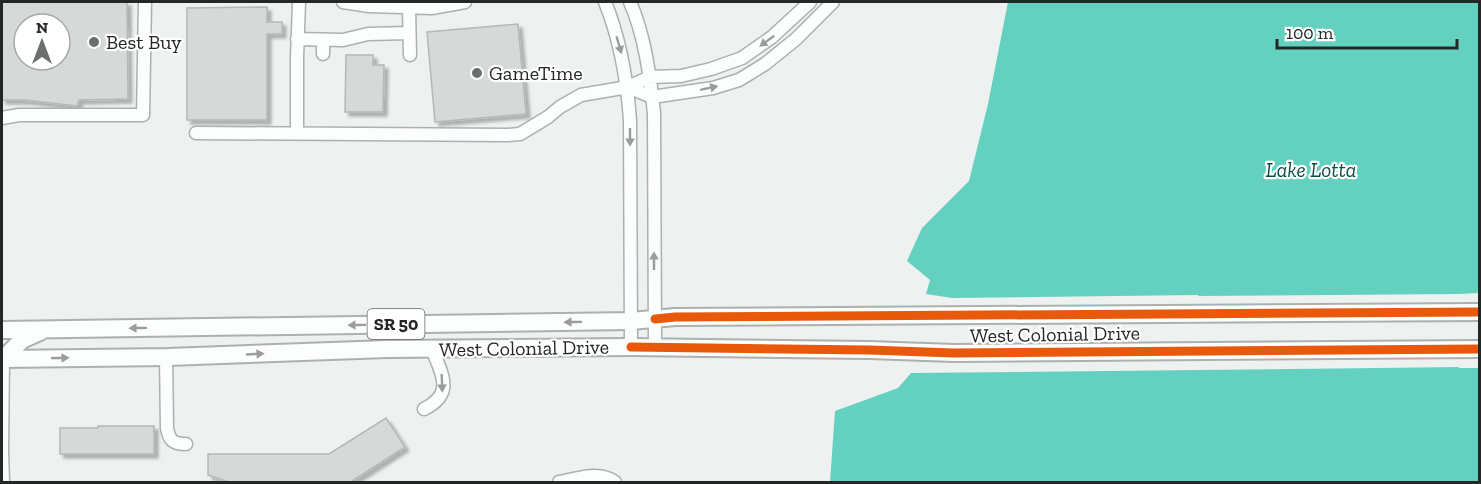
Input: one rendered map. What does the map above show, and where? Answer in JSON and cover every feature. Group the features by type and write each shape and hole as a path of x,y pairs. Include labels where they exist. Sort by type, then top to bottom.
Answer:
{"highway":[{"name":"West Colonial Drive","path":"2,330 631,321 686,317 1479,312"},
{"path":"2,359 22,340 48,329"},
{"name":"West Colonial Drive","path":"2,359 631,347 954,353 1479,349"}],"street":[{"path":"2,118 20,115 143,115 145,2"},
{"path":"297,134 299,2"},
{"path":"343,2 409,8 432,8 465,2"},
{"path":"605,2 624,64 628,87 631,347"},
{"path":"630,2 650,76 654,113 655,347"},
{"path":"196,133 297,134 324,128 520,134 548,117 560,106 581,95 628,87 650,76 691,74 742,58 772,38 810,2"},
{"path":"628,87 652,97 713,87 739,80 765,64 796,39 833,2"},
{"path":"409,8 410,55"},
{"path":"297,39 343,40 368,34 410,33"},
{"path":"323,40 323,54"},
{"path":"424,410 434,405 441,397 443,389 442,374 432,349"},
{"path":"166,357 169,438 172,441 186,444"},
{"path":"2,359 3,483"},
{"path":"560,483 588,476 609,478 615,483"}],"water":[{"name":"Lake Lotta","path":"1008,2 1479,2 1479,293 1459,294 1459,368 1479,368 1479,482 830,482 835,411 898,388 911,373 1199,370 1198,295 952,298 926,294 930,280 907,261 922,228 969,181 988,104"}],"pier":[{"path":"1460,294 1460,367 1197,370 1196,296"}],"building":[{"name":"Best Buy","path":"2,2 127,2 128,99 79,100 77,106 25,100 2,100"},
{"path":"267,7 267,22 282,22 282,34 267,34 267,120 187,120 187,8"},
{"name":"GameTime","path":"518,24 526,114 435,122 427,32"},
{"path":"346,55 373,55 373,65 384,65 383,112 345,112"},
{"path":"386,418 405,447 349,483 232,483 208,475 208,454 329,454"},
{"path":"98,426 154,426 154,454 60,454 60,428 98,428"}],"cycle path":[{"path":"655,319 675,317 1480,312"},
{"path":"631,347 954,353 1480,349"}],"place":[{"name":"Best Buy","path":"94,42"},
{"name":"GameTime","path":"477,73"}]}
